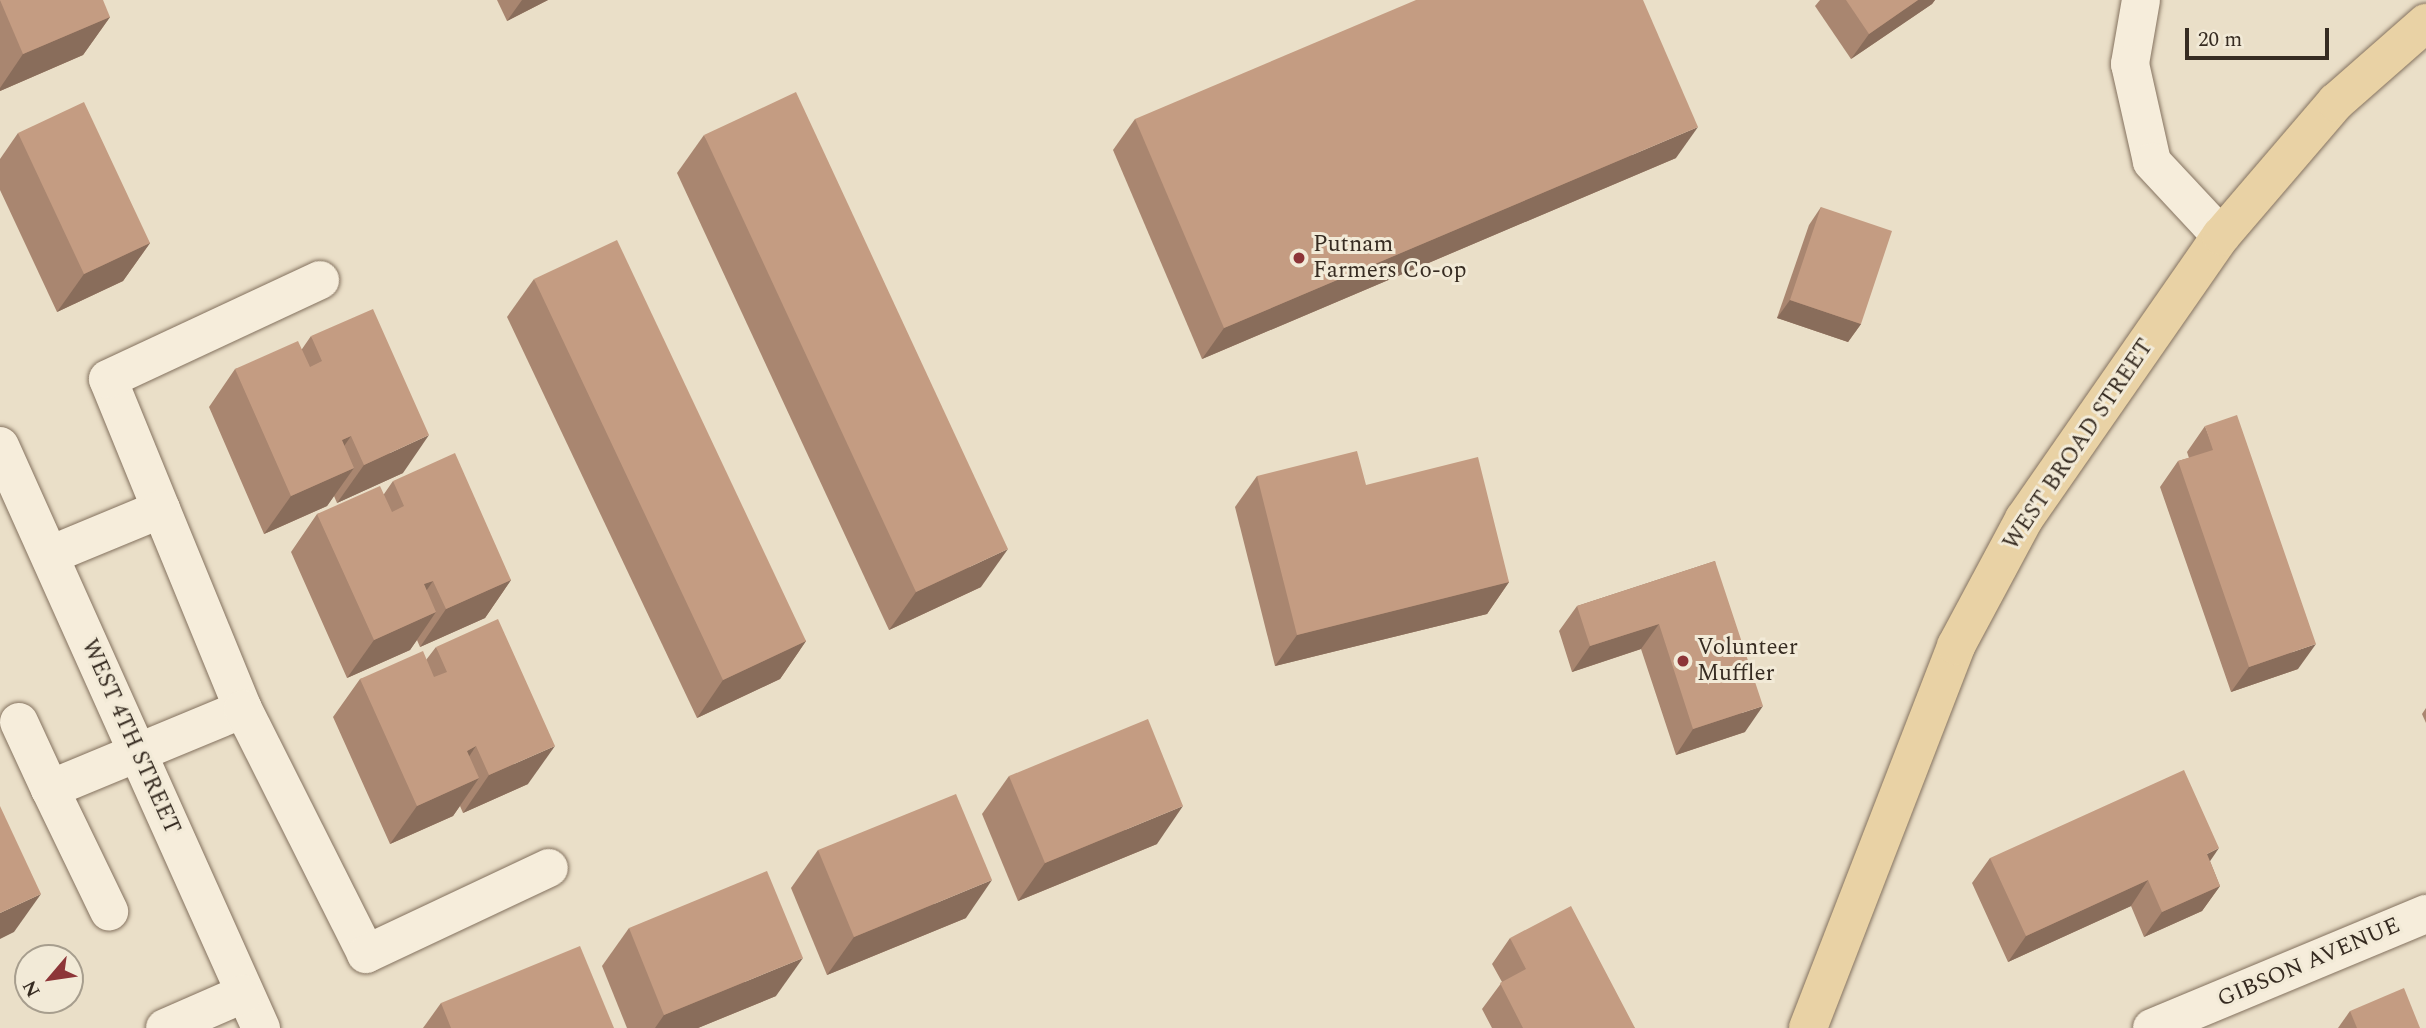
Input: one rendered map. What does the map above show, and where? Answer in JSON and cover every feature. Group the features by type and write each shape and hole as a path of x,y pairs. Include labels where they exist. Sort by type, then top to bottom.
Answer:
{"main road":[{"name":"WEST BROAD STREET","path":"1808,1028 1956,646 2024,519 2221,236 2336,102 2426,23"}],"street":[{"path":"2141,0 2130,64 2152,162 2221,236"},
{"path":"320,280 108,379 243,709 366,954 550,868"},
{"name":"WEST 4TH STREET","path":"1,451 51,555 243,994 261,1028"},
{"path":"51,555 161,509"},
{"path":"50,789 243,709"},
{"path":"19,722 109,911"},
{"name":"GIBSON AVENUE","path":"2152,1028 2229,1014 2426,914"},
{"path":"165,1028 243,994"}],"building":[{"path":"0,0 103,0 110,17 23,54"},
{"name":"Putnam Farmers Co-op","path":"1416,0 1643,0 1698,127 1224,328 1135,119"},
{"path":"1846,0 1918,0 1869,34"},
{"path":"796,92 1008,549 916,592 704,135"},
{"path":"84,102 150,243 84,274 18,133"},
{"path":"1821,207 1892,231 1861,324 1790,300"},
{"path":"617,240 806,641 723,680 534,279"},
{"path":"373,309 429,435 364,465 351,436 342,440 354,468 291,496 235,369 298,341 310,367 322,361 311,336"},
{"path":"2237,415 2316,644 2249,667 2178,461 2213,450 2205,426"},
{"path":"1357,451 1366,485 1478,457 1509,582 1297,635 1257,476"},
{"path":"455,453 511,580 446,609 433,581 424,584 436,612 374,640 317,514 380,486 392,512 404,506 393,481"},
{"path":"1715,561 1763,706 1693,729 1659,624 1590,646 1577,606"},
{"path":"498,619 555,746 489,775 476,746 467,751 479,778 417,806 360,679 423,651 434,677 447,672 436,647"},
{"path":"1148,719 1183,806 1045,863 1009,776"},
{"path":"2184,770 2219,848 2207,854 2220,886 2162,912 2148,880 2026,936 1990,858"},
{"path":"956,794 992,880 854,937 818,850"},
{"path":"0,806 41,894 0,913"},
{"path":"767,871 803,958 664,1015 629,928"},
{"path":"1571,906 1635,1028 1523,1028 1500,983 1526,969 1510,938"},
{"path":"580,946 614,1028 451,1028 441,1003"},
{"path":"2404,988 2420,1028 2357,1028 2350,1011"}],"place":[{"name":"Putnam Farmers Co-op","path":"1299,258"},
{"name":"Volunteer Muffler","path":"1683,661"}]}
